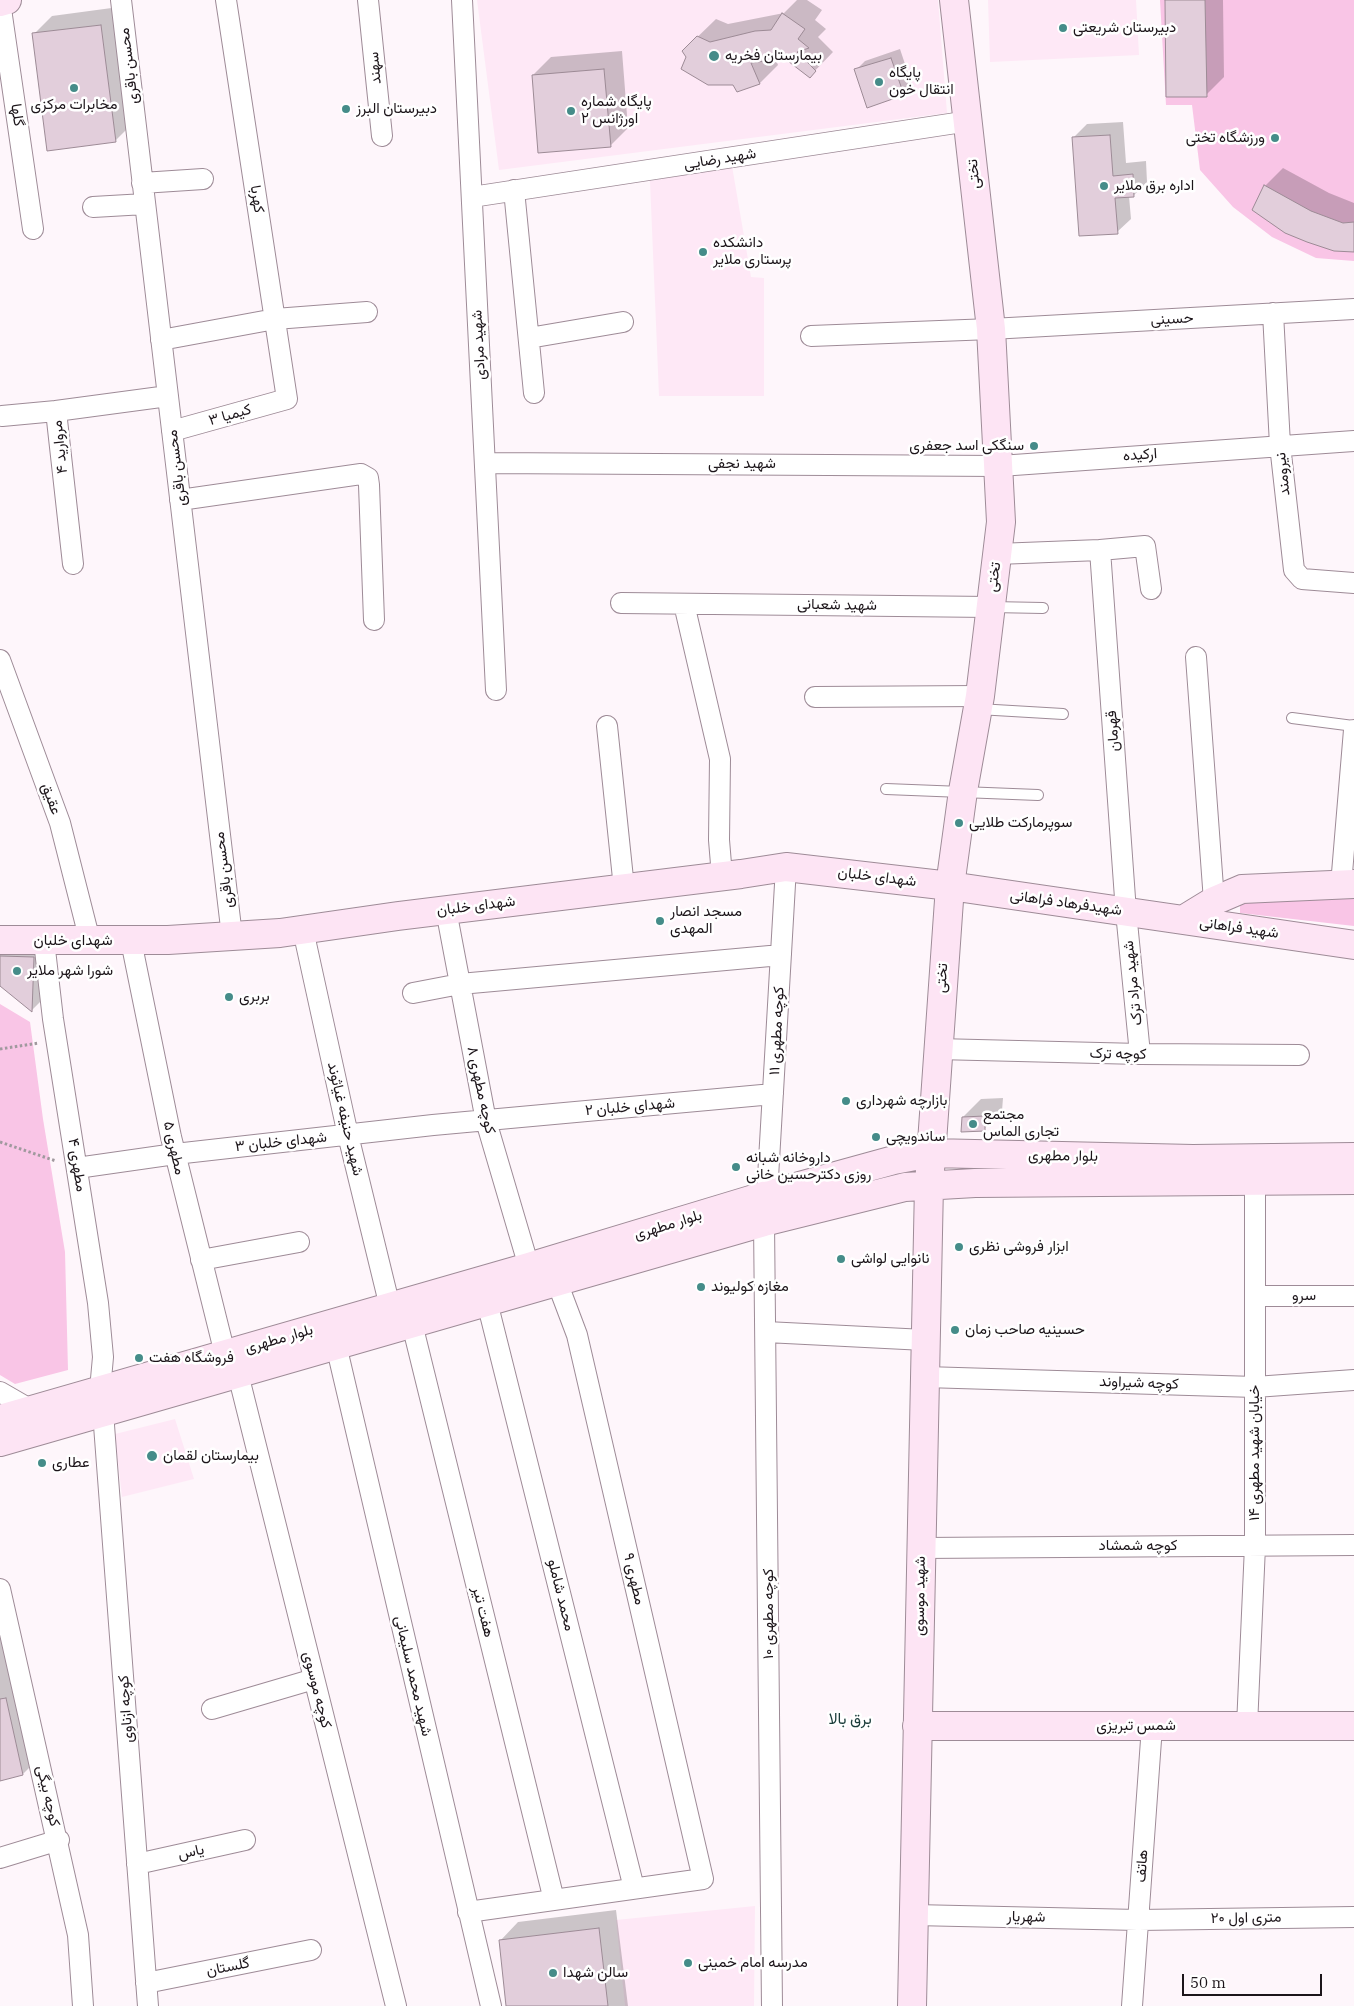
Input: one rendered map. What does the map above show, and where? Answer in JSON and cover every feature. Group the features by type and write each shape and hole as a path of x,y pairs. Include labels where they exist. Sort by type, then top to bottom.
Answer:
{"main road":[{"path":"0,2 7,0"},
{"name":"تختی","path":"929,1185 937,1048 950,886 963,791 978,703 1001,522 1000,466 991,329 954,0"},
{"name":"شهدای خلبان","path":"0,940 131,941 303,930 786,867 950,886"},
{"name":"شهید فراهانی","path":"1183,920 1214,901 1242,889 1347,884"},
{"name":"شهیدفرهاد فراهانی","path":"950,886 1183,920"},
{"name":"شهید فراهانی","path":"1183,920 1354,945"},
{"name":"بلوار مطهری","path":"0,1442 102,1401 231,1364 390,1307 766,1195 894,1160 931,1153 1193,1159 1354,1157"},
{"name":"بلوار مطهری","path":"231,1364 336,1345 764,1222 905,1187 974,1183 1255,1179 1354,1180"},
{"name":"شهید موسوی","path":"912,2006 929,1185"},
{"name":"بلوار مطهری","path":"0,1419 39,1408 102,1401"},
{"name":"شمس تبریزی","path":"918,1726 1354,1726"}],"street":[{"name":"محسن باقری","path":"121,0 232,936"},
{"name":"کهربا","path":"226,0 287,399"},
{"name":"سهند","path":"368,0 382,136"},
{"name":"شهید مرادی","path":"462,0 496,690"},
{"name":"گلها","path":"0,2 33,229"},
{"name":"شهید رضایی","path":"472,197 969,121"},
{"path":"142,183 203,180"},
{"path":"514,190 534,393"},
{"path":"93,207 145,204"},
{"name":"حسینی","path":"811,336 991,329 1354,309"},
{"path":"161,340 275,319 367,312"},
{"name":"نیرومند","path":"1273,313 1280,445 1294,570 1302,580 1354,583"},
{"path":"529,338 623,322"},
{"name":"مروارید ۴","path":"72,564 56,411 168,396"},
{"name":"کیمیا ۳","path":"172,431 287,399"},
{"path":"2,416 56,411"},
{"name":"ارکیده","path":"1000,466 1354,441"},
{"name":"شهید نجفی","path":"485,462 1000,466"},
{"path":"180,500 361,474 368,478 374,620"},
{"path":"997,554 1100,550 1145,546 1151,589"},
{"name":"قهرمان","path":"1100,550 1126,912"},
{"name":"شهید شعبانی","path":"622,603 990,607"},
{"path":"684,604 720,759 719,840 722,876"},
{"path":"1196,657 1214,901"},
{"name":"عقیق","path":"2,672 60,823 90,940"},
{"path":"815,697 978,703"},
{"path":"607,726 624,888"},
{"path":"1347,884 1354,728"},
{"name":"کوچه مطهری ۱۱","path":"766,1195 786,867"},
{"name":"کوچه مطهری ۸","path":"446,910 486,1120 529,1267"},
{"name":"شهید مراد ترک","path":"1126,912 1140,1054"},
{"name":"شهید حنیفه غیاثوند","path":"303,930 348,1135 390,1307"},
{"name":"مطهری ۴","path":"44,941 57,1041 98,1304 103,1357 102,1401"},
{"name":"مطهری ۵","path":"131,941 175,1154 231,1364"},
{"path":"413,993 460,984 781,955"},
{"name":"کوچه ترک","path":"937,1048 1140,1054 1299,1055"},
{"name":"شهدای خلبان ۲","path":"486,1120 773,1094"},
{"name":"شهدای خلبان ۳","path":"77,1168 175,1154 486,1120"},
{"name":"خیابان شهید مطهری ۱۴","path":"1247,1726 1255,1546 1255,1179"},
{"name":"کوچه مطهری ۱۰","path":"764,1222 772,2006"},
{"path":"202,1260 299,1242"},
{"name":"مطهری ۹","path":"557,1282 577,1334 703,1879 634,1888"},
{"name":"سرو","path":"1255,1296 1354,1296"},
{"name":"محمد شاملو","path":"487,1302 634,1888"},
{"name":"هفت تیر","path":"412,1324 554,1900"},
{"path":"766,1332 925,1340"},
{"name":"شهید محمد سلیمانی","path":"336,1345 490,2006"},
{"name":"کوچه موسوی","path":"231,1364 314,1679 396,2006"},
{"name":"کوچه شیراوند","path":"925,1377 1255,1387 1354,1380"},
{"path":"0,1392 26,1407 39,1408"},
{"name":"کوچه ازناوی","path":"102,1401 148,2006"},
{"name":"کوچه شمشاد","path":"921,1548 1354,1545"},
{"name":"کوچه بیگی","path":"0,1589 59,1840 78,1935 83,2006"},
{"path":"212,1709 314,1679"},
{"name":"هاتف","path":"1132,2006 1152,1726"},
{"path":"0,1858 59,1840"},
{"name":"یاس","path":"137,1864 245,1840"},
{"path":"468,1912 634,1888"},
{"name":"شهریار","path":"914,1915 1138,1920"},
{"name":"۲۰ متری اول","path":"1138,1920 1354,1917"},
{"name":"گلستان","path":"146,1983 311,1950"}],"lane":[{"path":"990,607 1043,608"},
{"path":"978,703 1062,714"},
{"path":"1292,718 1354,728"},
{"path":"886,789 1038,795"}],"path":[{"path":"0,1049 57,1041"},
{"path":"0,1142 77,1168"}],"shaded area":[{"name":"بیمارستان فخریه","path":"477,0 938,0 947,113 499,170"},
{"name":"دبیرستان شریعتی","path":"988,0 1136,0 1139,55 990,62"},
{"name":"ورزشگاه تختی","path":"1160,0 1354,0 1354,261 1316,258 1272,237 1233,207 1200,170 1192,105 1166,105"},
{"path":"732,166 751,277 764,278 764,396 659,396 650,181"},
{"path":"1354,892 1354,926 1240,913 1240,897"},
{"path":"0,1004 30,1022 43,1119 65,1252 68,1370 15,1384 0,1375"},
{"name":"بیمارستان لقمان","path":"175,1419 194,1479 122,1497 115,1434"},
{"name":"مدرسه امام خمینی","path":"755,1906 754,2006 625,2006 616,1920"}],"building":[{"path":"1165,0 1205,0 1207,97 1166,97"},
{"path":"782,13 805,29 798,39 809,48 797,52 816,71 810,78 784,58 751,63 760,84 737,92 733,85 708,85 681,69 686,57 682,51 697,36 710,42 755,31 771,30"},
{"name":"مخابرات مرکزی","path":"101,25 116,142 47,151 32,33"},
{"name":"پایگاه انتقال خون","path":"891,58 904,95 867,108 854,69"},
{"name":"پایگاه شماره ۲ اورژانس","path":"604,69 611,147 538,153 532,75"},
{"name":"اداره برق ملایر","path":"1110,135 1113,176 1133,174 1134,197 1115,198 1118,234 1079,236 1072,137"},
{"path":"1264,185 1311,211 1343,223 1354,222 1354,252 1334,251 1285,233 1252,210"},
{"name":"شورا شهر ملایر","path":"0,956 34,957 32,1012 0,986"},
{"name":"مجتمع تجاری الماس","path":"985,1116 985,1131 961,1132 962,1117"},
{"path":"6,1698 23,1775 0,1781 0,1699"},
{"name":"سالن شهدا","path":"599,1928 608,2006 506,2006 499,1940"}],"place":[{"name":"دبیرستان شریعتی","path":"1063,28"},
{"name":"بیمارستان فخریه","path":"714,56"},
{"name":"پایگاه انتقال خون","path":"879,82"},
{"name":"مخابرات مرکزی","path":"74,88"},
{"name":"دبیرستان البرز","path":"346,109"},
{"name":"پایگاه شماره ۲ اورژانس","path":"571,111"},
{"name":"ورزشگاه تختی","path":"1275,138"},
{"name":"اداره برق ملایر","path":"1104,186"},
{"name":"دانشکده پرستاری ملایر","path":"703,252"},
{"name":"سنگکی اسد جعفری","path":"1034,446"},
{"name":"سوپرمارکت طلایی","path":"959,823"},
{"name":"مسجد انصار المهدی","path":"660,921"},
{"name":"شورا شهر ملایر","path":"17,971"},
{"name":"بربری","path":"229,997"},
{"name":"بازارچه شهرداری","path":"846,1101"},
{"name":"مجتمع تجاری الماس","path":"973,1124"},
{"name":"ساندویچی","path":"876,1137"},
{"name":"داروخانه شبانه روزی دکترحسین خانی","path":"736,1167"},
{"name":"ابزار فروشی نظری","path":"959,1247"},
{"name":"نانوایی لواشی","path":"841,1259"},
{"name":"مغازه کولیوند","path":"701,1287"},
{"name":"حسینیه صاحب زمان","path":"955,1330"},
{"name":"فروشگاه هفت","path":"139,1358"},
{"name":"بیمارستان لقمان","path":"152,1456"},
{"name":"عطاری","path":"42,1463"},
{"name":"مدرسه امام خمینی","path":"688,1963"},
{"name":"سالن شهدا","path":"553,1973"}],"district":[{"name":"برق بالا","path":"850,1719"}]}
